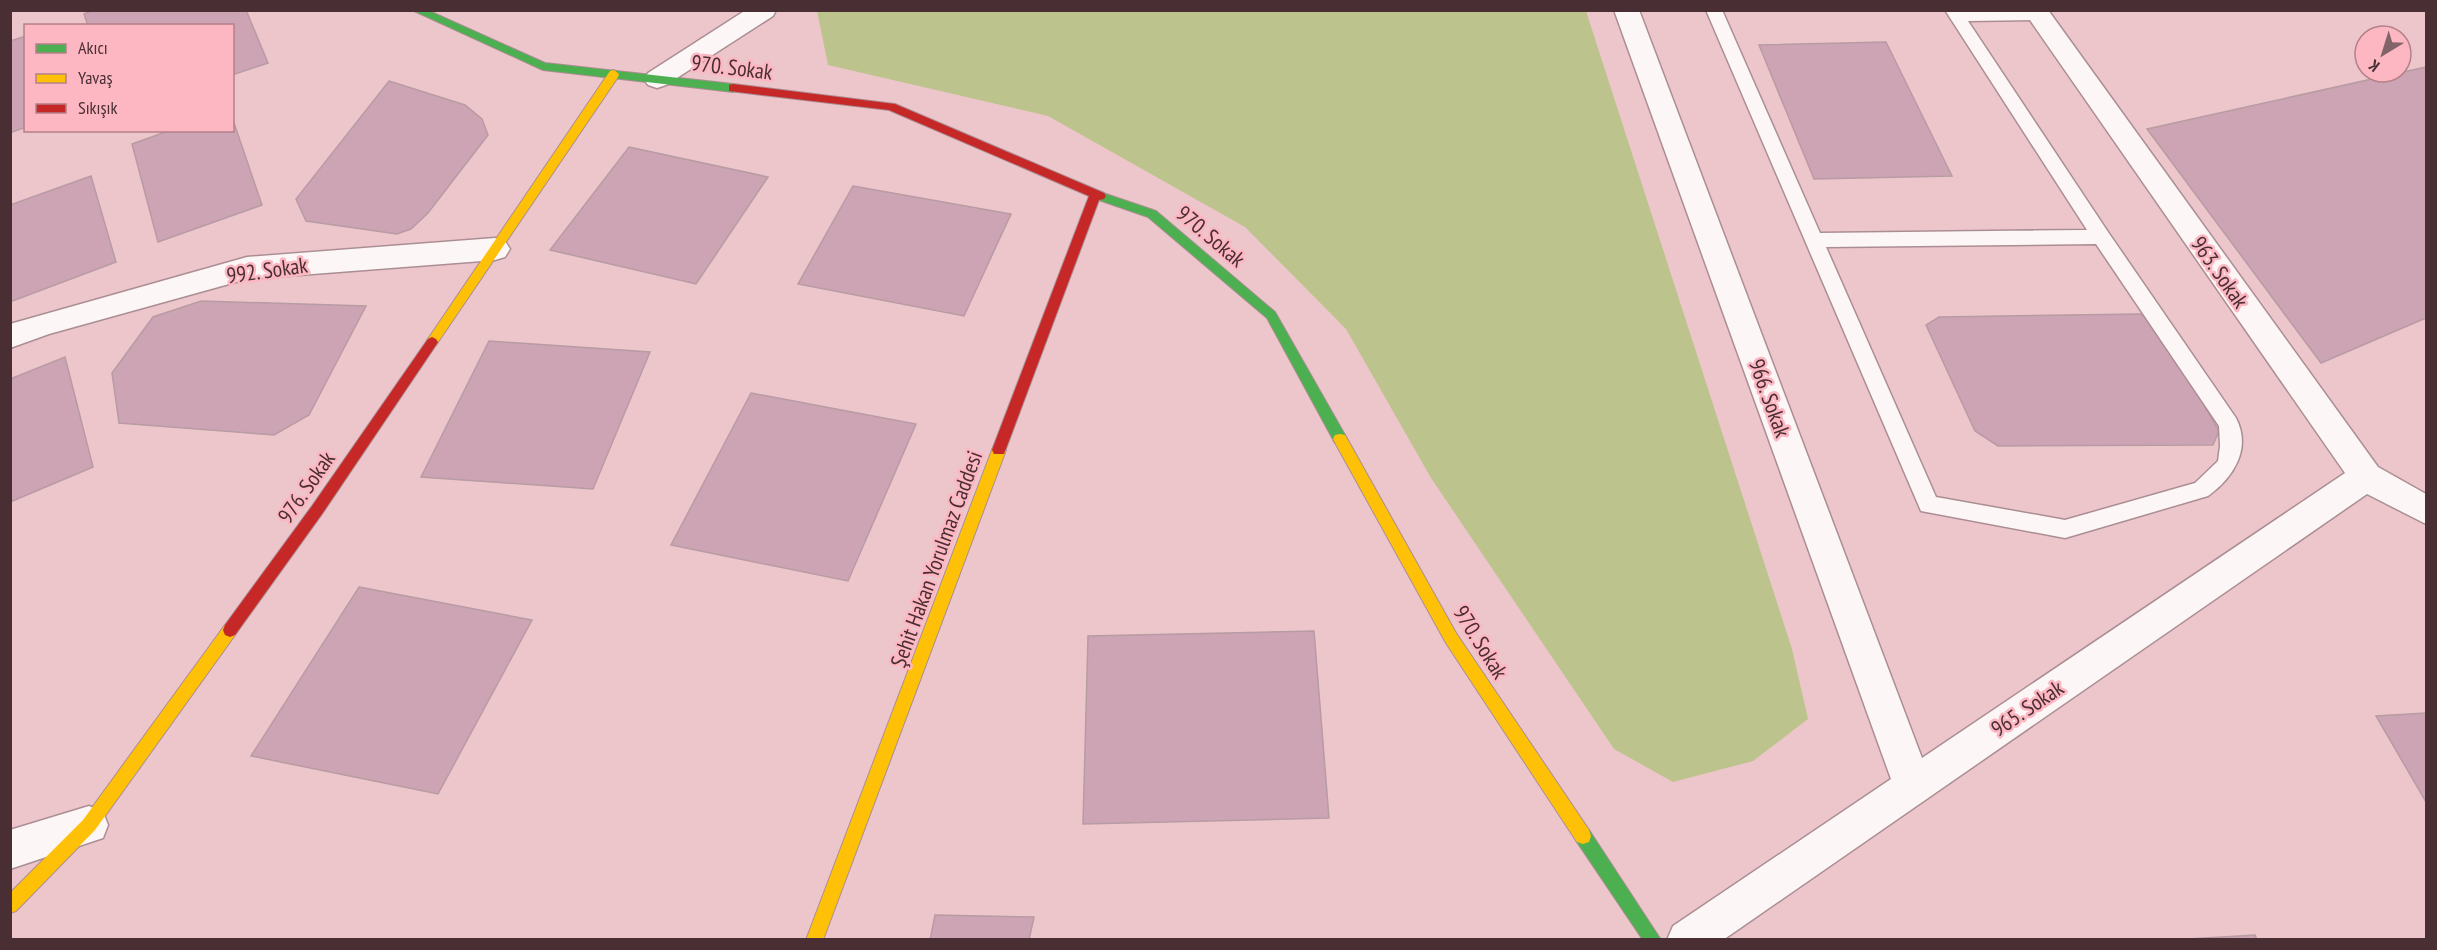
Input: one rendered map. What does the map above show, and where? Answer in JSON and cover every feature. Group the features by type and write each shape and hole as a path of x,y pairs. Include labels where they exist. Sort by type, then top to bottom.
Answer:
{"street":[{"name":"970. Sokak","path":"417,10 543,66 891,107 1095,194 1152,214 1271,315 1451,638 1653,939"},
{"path":"657,79 764,10"},
{"name":"966. Sokak","path":"1626,10 1913,786"},
{"name":"963. Sokak","path":"2036,13 2366,477 2427,510"},
{"name":"976. Sokak","path":"10,905 89,825 316,510 614,74"},
{"name":"Şehit Hakan Yorulmaz Caddesi","path":"814,939 1095,194"},
{"name":"992. Sokak","path":"10,336 247,268 495,249"},
{"name":"965. Sokak","path":"1687,939 2366,477"},
{"path":"10,850 89,825"}],"lane":[{"path":"1714,10 1929,505 2065,529 2201,490 2217,479 2229,464 2232,448 2229,424 2101,237 1955,14"},
{"path":"1955,14 2036,13"},
{"path":"1813,240 2101,237"}],"green space":[{"path":"817,11 1586,11 1792,649 1808,719 1753,761 1673,782 1614,749 1431,478 1346,329 1245,227 1048,116 828,65"}],"building":[{"path":"94,10 246,10 268,63 234,74 234,24 87,24 84,14"},
{"path":"24,37 24,128 10,133 10,41"},
{"path":"1886,42 1952,176 1814,179 1759,45"},
{"path":"2426,67 2426,318 2321,363 2147,129 2353,83 2413,84 2413,70"},
{"path":"389,81 465,105 482,119 488,135 428,213 411,229 397,234 306,221 296,199"},
{"path":"234,123 262,205 158,242 132,144 165,132 234,132"},
{"path":"629,147 768,177 696,284 550,250"},
{"path":"91,176 116,262 10,302 10,205"},
{"path":"853,186 1011,214 964,316 798,284"},
{"path":"201,301 366,306 309,415 274,435 119,423 112,373 153,317"},
{"path":"2141,314 2160,329 2219,431 2213,445 1998,446 1975,431 1926,325 1939,317"},
{"path":"489,341 650,352 593,489 421,477"},
{"path":"65,357 93,467 10,502 10,379"},
{"path":"751,393 916,424 848,581 671,545"},
{"path":"359,587 532,620 438,794 251,756"},
{"path":"1314,631 1329,818 1083,824 1088,636"},
{"path":"2426,713 2426,802 2376,716"},
{"path":"935,915 1034,917 1029,940 930,940"},
{"path":"2255,935 2257,940 2171,940"}],"traffic: fast":[{"path":"417,10 543,66 733,88"},
{"path":"1100,196 1152,214 1271,315 1340,439"},
{"path":"1583,836 1653,940"}],"traffic: slow":[{"path":"432,342 614,74"},
{"path":"1340,439 1451,638 1583,836"},
{"path":"814,940 999,450"},
{"path":"10,905 89,825 230,630"}],"traffic: jam":[{"path":"733,88 891,107 1100,196"},
{"path":"999,450 1095,194"},
{"path":"230,630 317,510 432,342"}]}
